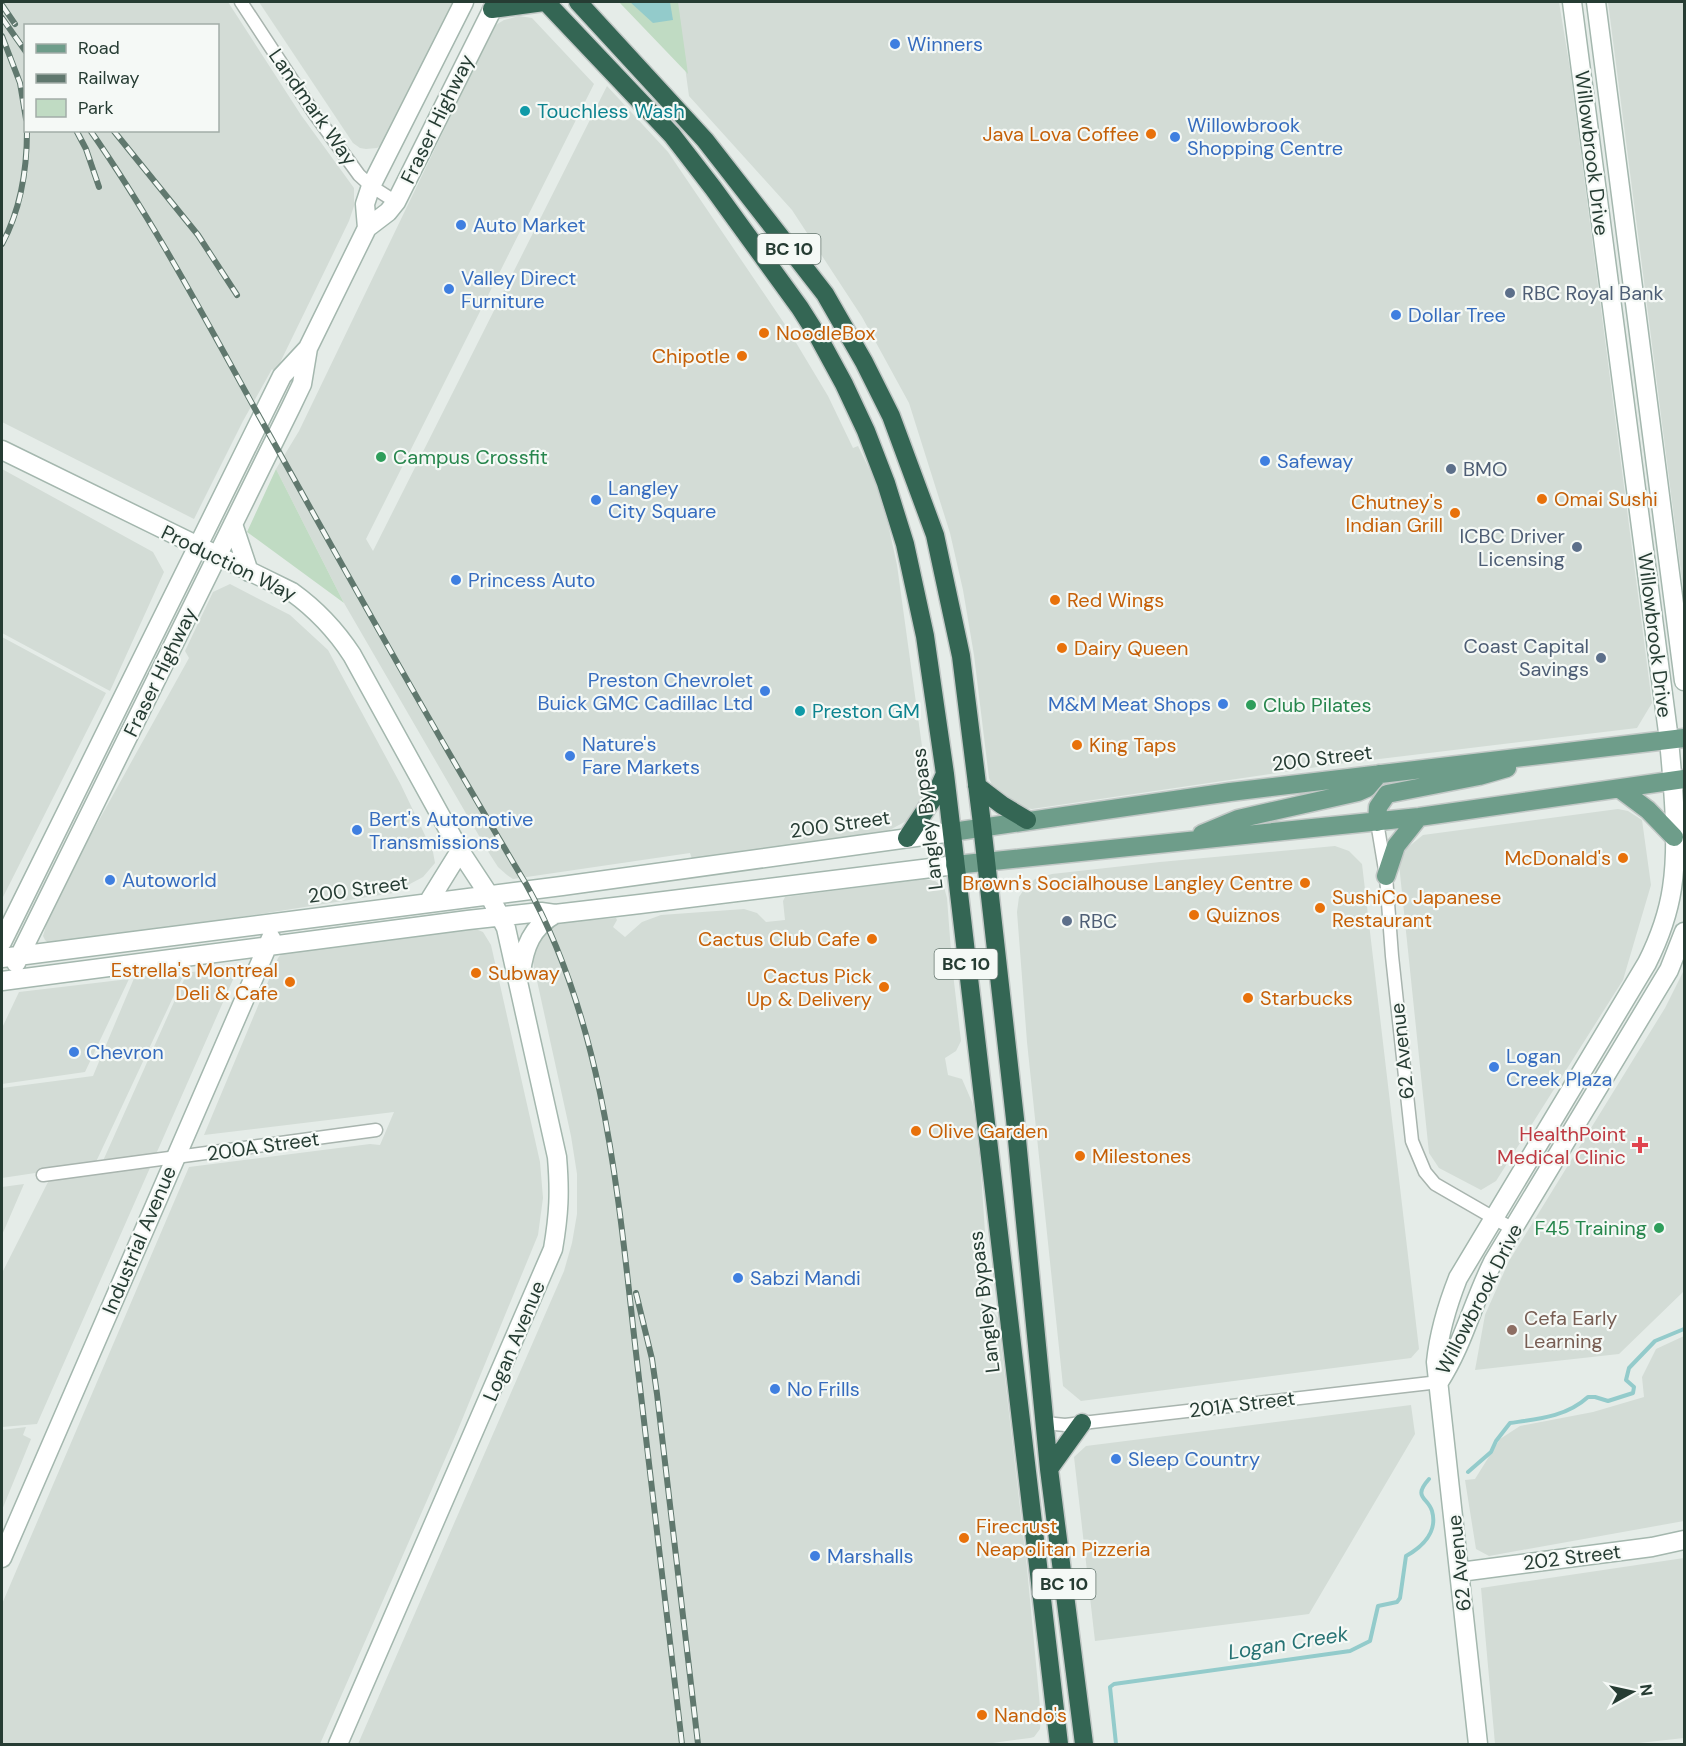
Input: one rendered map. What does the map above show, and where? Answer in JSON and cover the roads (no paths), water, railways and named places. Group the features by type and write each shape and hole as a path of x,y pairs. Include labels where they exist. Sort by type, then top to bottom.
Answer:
{"highway":[{"path":"494,5 545,2"},
{"name":"Langley Bypass","path":"545,2 672,135 800,308 844,384 866,431 886,483 905,544 925,636 945,774 1059,1744"},
{"name":"BC 10","path":"578,2 705,140 825,294 864,362 891,416 935,535 961,656 1014,1119 1049,1469 1084,1744"},
{"path":"907,838 936,794 945,774"},
{"path":"977,786 1027,820"},
{"path":"1019,1407 1045,1423"},
{"path":"1049,1469 1082,1423"}],"main road":[{"name":"Fraser Highway","path":"367,228 365,204 371,186 464,2"},
{"name":"Willowbrook Drive","path":"1439,1382 1436,1362 1438,1343 1445,1312 1458,1278 1647,963 1663,927 1672,886 1679,780 1677,739 1572,2"},
{"name":"Willowbrook Drive","path":"1596,2 1684,681"},
{"name":"Fraser Highway","path":"2,942 282,376 308,348 367,228 388,212 396,202 494,5"},
{"name":"Fraser Highway","path":"3,984 11,957 217,557 302,384 308,348"},
{"name":"Production Way","path":"2,450 299,597 313,607 340,636 411,759 460,851 501,916"},
{"path":"233,524 249,572"},
{"name":"200 Street","path":"11,957 489,895 1027,820 1379,774 1677,739"},
{"path":"1377,822 1378,807 1387,794 1479,776 1555,754"},
{"path":"1187,841 1238,819 1358,792 1367,788 1379,774"},
{"path":"3,984 501,916 540,912 555,914 986,861 1419,818 1679,780"},
{"path":"1620,789 1648,810 1674,837"},
{"path":"1386,876 1396,846 1419,818"},
{"path":"429,902 460,851"},
{"path":"520,984 524,955 530,938 545,920 555,914"},
{"name":"Logan Avenue","path":"338,1744 553,1249 560,1190 557,1157 509,934 501,916"},
{"name":"Industrial Avenue","path":"2,1558 278,922"},
{"name":"Willowbrook Drive","path":"1439,1382 1458,1348 1479,1289 1669,970 1684,932"},
{"name":"62 Avenue","path":"1439,1382 1478,1744"},
{"name":"202 Street","path":"1460,1572 1652,1547 1684,1540"}],"street":[{"name":"Landmark Way","path":"241,2 314,113 359,175 371,186 396,202"},
{"name":"62 Avenue","path":"1377,822 1386,876 1392,956 1412,1141 1425,1172 1435,1184 1513,1229"},
{"name":"200A Street","path":"43,1175 376,1130"},
{"name":"201A Street","path":"1045,1423 1065,1425 1439,1382"}],"water":[{"path":"630,2 670,2 673,20 653,23"}],"waterway":[{"path":"1468,1472 1491,1452 1496,1441 1510,1423 1561,1413 1588,1397 1608,1401 1633,1393 1634,1387 1626,1380 1629,1368 1655,1341 1684,1329"},
{"name":"Logan Creek","path":"1116,1744 1110,1687 1114,1684 1350,1651 1370,1641 1378,1606 1397,1602 1400,1598 1406,1556 1418,1548 1431,1532 1432,1511 1421,1494 1429,1479"}],"railway":[{"path":"2,5 15,24"},
{"path":"2,18 24,49"},
{"path":"2,36 20,83 24,107"},
{"path":"2,244 9,231 22,189 27,132"},
{"path":"77,132 86,149 99,187"},
{"path":"91,132 176,267 388,647 526,884 553,938 574,995 591,1053 614,1172 682,1744"},
{"path":"115,132 198,235 237,295"},
{"path":"636,1293 652,1359 657,1394 698,1744"}],"place":[{"name":"Winners","path":"895,44"},
{"name":"Touchless Wash","path":"525,111"},
{"name":"Java Lova Coffee","path":"1151,134"},
{"name":"Willowbrook Shopping Centre","path":"1175,137"},
{"name":"Auto Market","path":"461,225"},
{"name":"Valley Direct Furniture","path":"449,289"},
{"name":"RBC Royal Bank","path":"1510,293"},
{"name":"Dollar Tree","path":"1396,315"},
{"name":"NoodleBox","path":"764,333"},
{"name":"Chipotle","path":"742,356"},
{"name":"Campus Crossfit","path":"381,457"},
{"name":"Safeway","path":"1265,461"},
{"name":"BMO","path":"1451,469"},
{"name":"Omai Sushi","path":"1542,499"},
{"name":"Langley City Square","path":"596,500"},
{"name":"Chutney's Indian Grill","path":"1455,513"},
{"name":"ICBC Driver Licensing","path":"1577,547"},
{"name":"Princess Auto","path":"456,580"},
{"name":"Red Wings","path":"1055,600"},
{"name":"Dairy Queen","path":"1062,648"},
{"name":"Coast Capital Savings","path":"1601,658"},
{"name":"Preston Chevrolet Buick GMC Cadillac Ltd","path":"765,691"},
{"name":"M&M Meat Shops","path":"1223,704"},
{"name":"Club Pilates","path":"1251,705"},
{"name":"Preston GM","path":"800,711"},
{"name":"King Taps","path":"1077,745"},
{"name":"Nature's Fare Markets","path":"570,756"},
{"name":"Bert's Automotive Transmissions","path":"357,830"},
{"name":"McDonald's","path":"1623,858"},
{"name":"Autoworld","path":"110,880"},
{"name":"Brown's Socialhouse Langley Centre","path":"1305,883"},
{"name":"SushiCo Japanese Restaurant","path":"1320,908"},
{"name":"Quiznos","path":"1194,915"},
{"name":"RBC","path":"1067,921"},
{"name":"Cactus Club Cafe","path":"872,939"},
{"name":"Subway","path":"476,973"},
{"name":"Estrella's Montreal Deli & Cafe","path":"290,982"},
{"name":"Cactus Pick Up & Delivery","path":"884,987"},
{"name":"Starbucks","path":"1248,998"},
{"name":"Chevron","path":"74,1052"},
{"name":"Logan Creek Plaza","path":"1494,1067"},
{"name":"Olive Garden","path":"916,1131"},
{"name":"HealthPoint Medical Clinic","path":"1640,1145"},
{"name":"Milestones","path":"1080,1156"},
{"name":"F45 Training","path":"1659,1228"},
{"name":"Sabzi Mandi","path":"738,1278"},
{"name":"Cefa Early Learning","path":"1512,1330"},
{"name":"No Frills","path":"775,1389"},
{"name":"Sleep Country","path":"1116,1459"},
{"name":"Firecrust Neapolitan Pizzeria","path":"964,1538"},
{"name":"Marshalls","path":"815,1556"},
{"name":"Nando's","path":"982,1715"}]}
